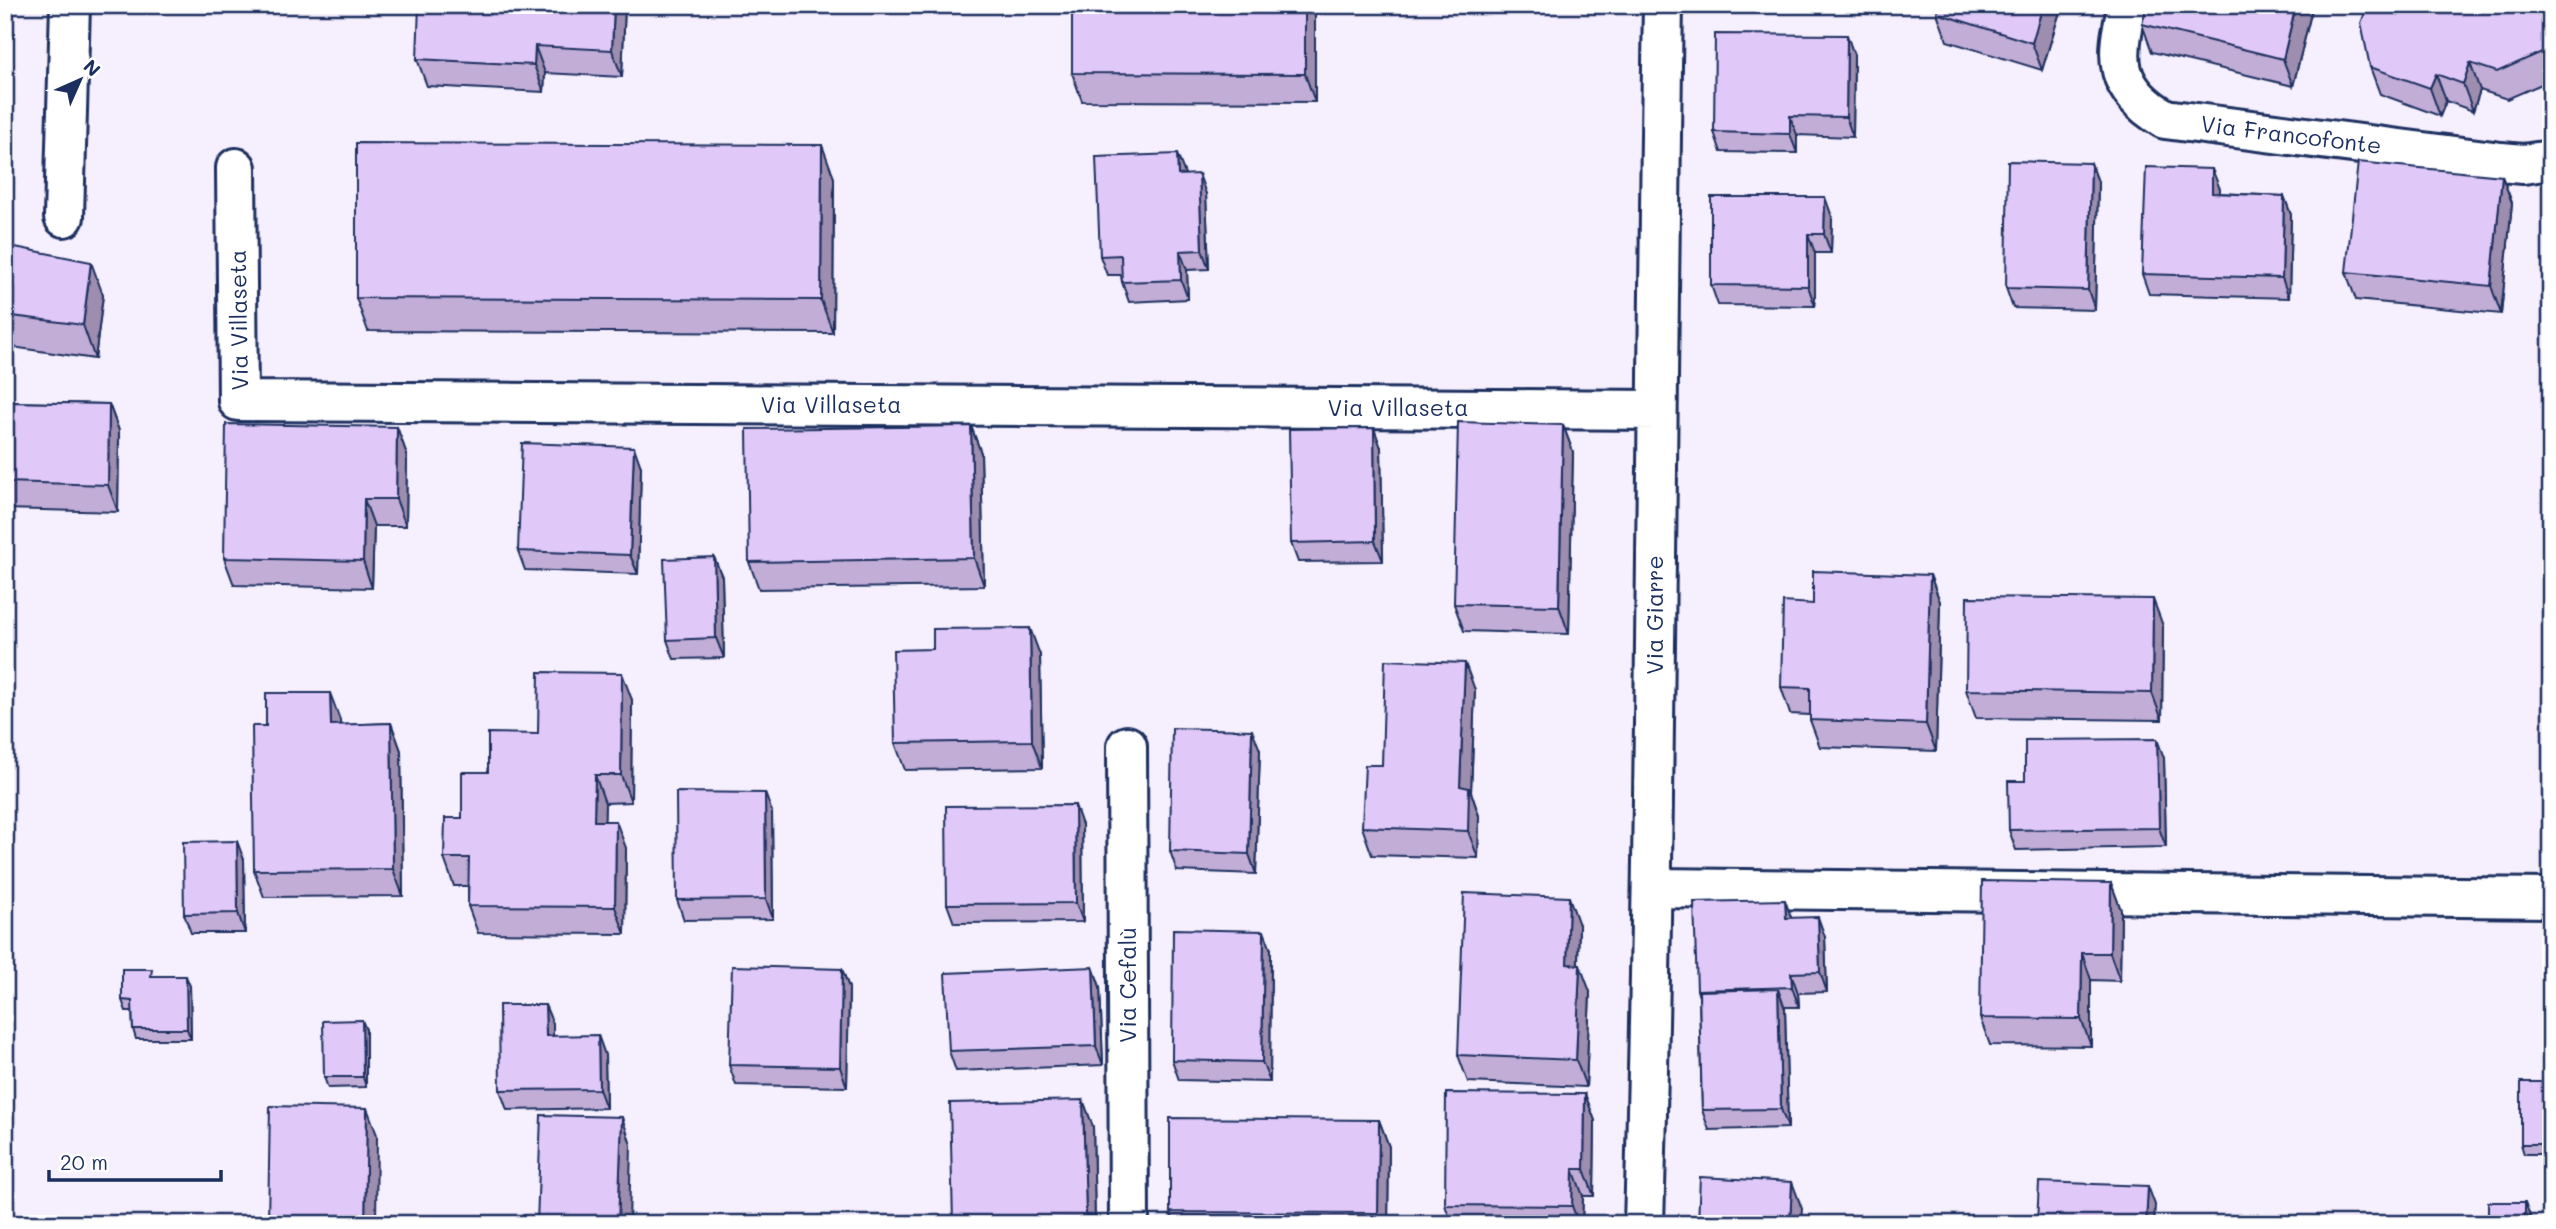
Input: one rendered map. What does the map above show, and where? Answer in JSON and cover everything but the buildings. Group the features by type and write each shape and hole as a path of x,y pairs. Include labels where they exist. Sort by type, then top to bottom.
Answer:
{"street":[{"path":"64,218 70,5"},
{"name":"Via Giarre","path":"1644,1224 1654,888 1663,5"},
{"name":"Via Francofonte","path":"2128,5 2119,56 2123,78 2138,101 2165,119 2501,162 2523,164 2551,160"},
{"name":"Via Villaseta","path":"236,168 238,401 1657,410"},
{"name":"Via Cefalù","path":"1127,746 1129,1224"},
{"path":"1654,888 2551,898"}]}
